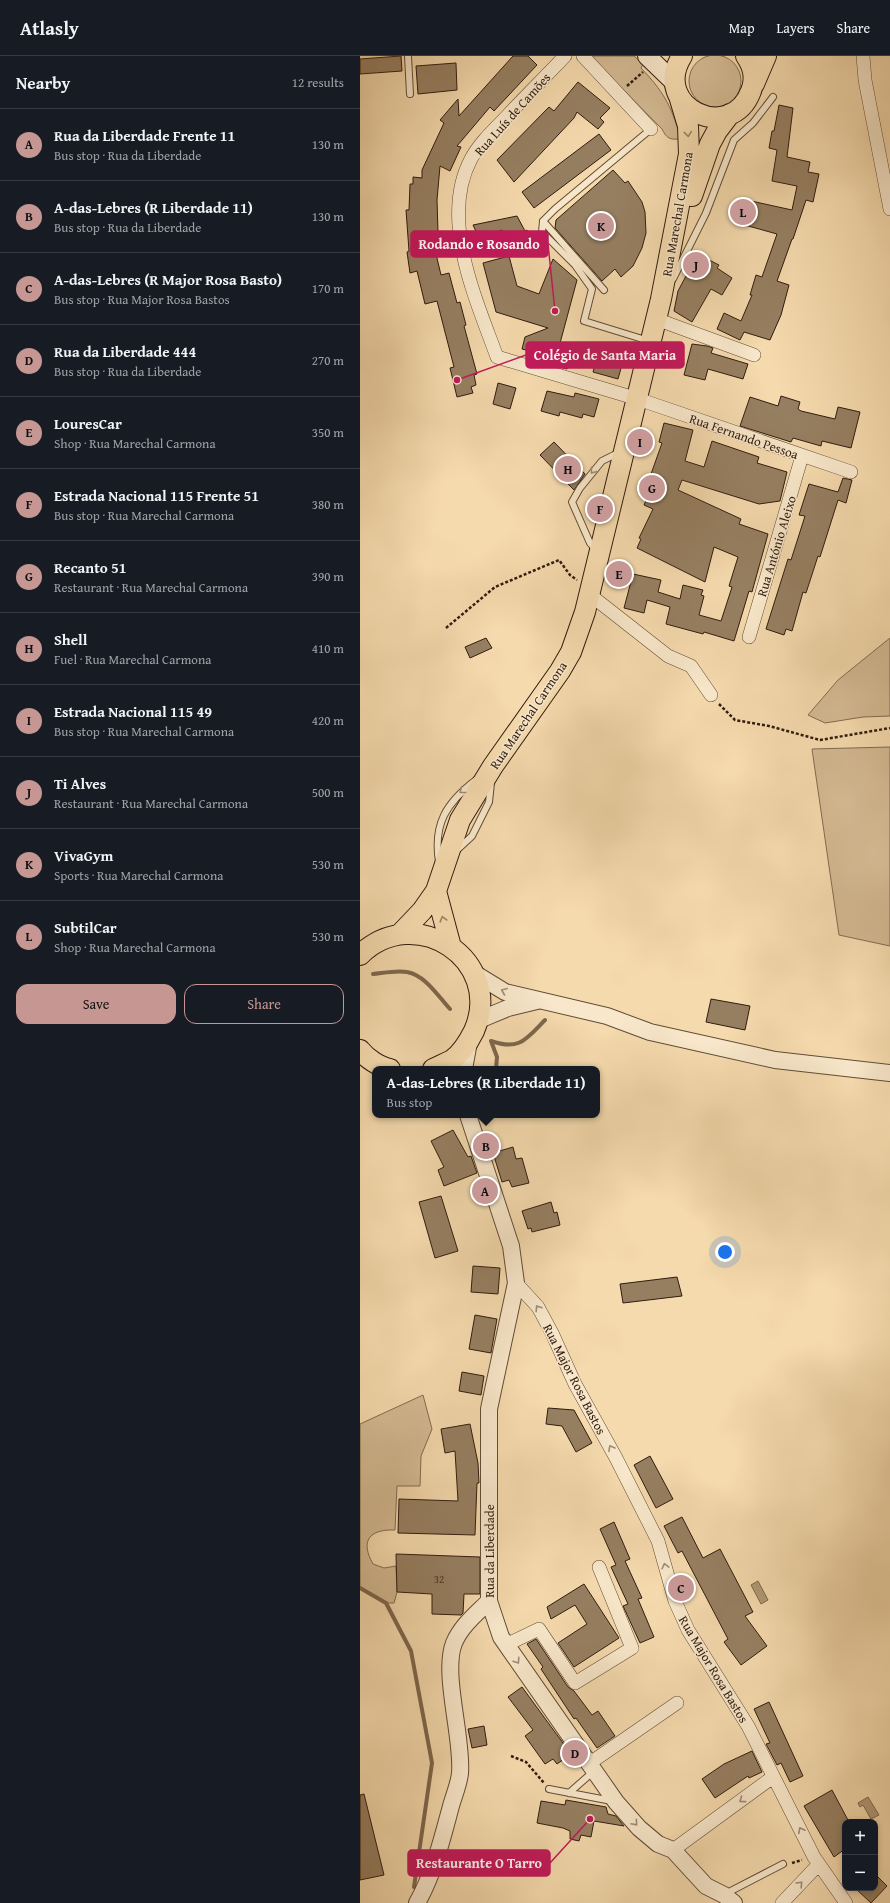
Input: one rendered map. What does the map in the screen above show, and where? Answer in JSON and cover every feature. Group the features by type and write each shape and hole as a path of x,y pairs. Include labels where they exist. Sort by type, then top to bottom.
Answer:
{"main road":[{"path":"677,89 675,72 682,56"},
{"path":"746,56 754,73 753,86"},
{"path":"650,58 677,89 686,106 695,113 706,117 718,118 730,114 745,103 766,56"},
{"name":"Rua Marechal Carmona","path":"400,934 422,910 441,875 460,820 492,766 560,672 571,652 590,591 638,399 662,292 689,154 688,126 677,89"},
{"name":"Rua Marechal Carmona","path":"662,292 701,166 717,131 730,114"},
{"path":"441,875 451,947"},
{"path":"360,955 379,940 400,934 421,934 443,941 461,955 474,973 480,996 478,1020 469,1042 452,1059 439,1066"},
{"path":"361,1053 381,1066"}],"street":[{"name":"Rua Luís de Camões","path":"565,56 483,141 471,158 462,179 458,230 472,286 497,357 638,399"},
{"path":"582,56 651,129"},
{"path":"863,56 866,80 890,209"},
{"path":"656,319 754,355"},
{"name":"Rua Fernando Pessoa","path":"638,399 851,472"},
{"name":"Rua António Aleixo","path":"749,637 802,456"},
{"path":"590,591 668,656 691,666 711,695"},
{"path":"474,973 505,992 558,1003 608,1016 650,1032 775,1060 890,1073"},
{"path":"478,1020 508,1008 538,1000"},
{"path":"465,1066 469,1042"},
{"name":"Rua da Liberdade","path":"469,1118 511,1246 516,1283 489,1409 489,1602 501,1637 506,1645 616,1802 648,1836 658,1844 673,1850 706,1886 729,1899"},
{"name":"Rua Major Rosa Bastos","path":"516,1283 538,1307 552,1333 574,1384 616,1458 658,1542 675,1601 688,1630 748,1726 773,1778 819,1864 846,1903"},
{"path":"506,1645 539,1630 575,1683 632,1648 599,1566"},
{"path":"417,1903 423,1892 440,1848 460,1774 458,1732 450,1668 454,1644 466,1624 489,1602"},
{"path":"592,1767 678,1703"},
{"path":"673,1850 773,1778"},
{"path":"782,1903 819,1864"}],"lane":[{"path":"408,56 410,94"},
{"name":"Rua Marechal Carmona","path":"662,292 671,284 706,213 734,140 754,123 773,97"},
{"path":"651,129 555,209 543,221 542,232 575,265 592,289 584,321 651,342"},
{"path":"543,221 604,290"},
{"path":"599,555 590,543 572,502 580,488 602,461 625,450"},
{"path":"569,1793 592,1767"},
{"path":"549,1789 616,1802"},
{"path":"729,1899 783,1864"}],"path":[{"path":"618,94 645,70 650,58"},
{"path":"446,628 495,587 559,560 570,575 590,591"},
{"path":"711,695 734,720 769,726 820,740 890,728"},
{"path":"510,1756 526,1762 549,1789"}],"shaded area":[{"path":"710,55 720,55 729,59 737,67 741,76 741,86 737,95 729,103 720,107 710,107 701,103 693,95 689,86 689,76 693,67 701,59"},
{"path":"590,56 634,56 643,64 641,68 661,91 670,107 680,136 678,139 672,139 666,136 662,129"},
{"path":"890,638 890,716 863,717 825,723 808,715 838,680"},
{"path":"890,747 890,946 839,935 812,749"},
{"path":"423,1395 432,1429 421,1456 420,1486 397,1486 395,1530 386,1530 373,1534 367,1543 369,1556 373,1564 384,1568 396,1566 397,1592 394,1603 386,1603 360,1588 360,1424"},
{"path":"758,1581 768,1600 761,1604 751,1585"},
{"path":"868,1797 879,1815 871,1819 863,1805 860,1807 858,1803"}],"building":[{"path":"401,56 402,71 360,74 360,59"},
{"path":"513,56 528,56 537,65 494,111 490,107 457,146 461,147 450,171 440,166 437,200 438,233 431,233 441,275 449,273 457,303 460,302 466,325 464,326 477,374 474,375 476,385 471,387 473,393 457,397 450,368 454,367 437,301 425,304 417,271 410,273 407,252 409,251 406,210 409,210 410,184 413,184 413,177 422,178 422,170 444,123 440,120 458,99 459,116"},
{"path":"456,63 457,90 418,94 416,66"},
{"path":"578,82 610,108 600,118 604,122 598,129 577,112 574,118 514,182 497,160 549,107 554,111"},
{"path":"779,105 793,108 787,157 810,162 808,172 819,174 813,202 806,200 777,281 789,285 781,315 770,340 744,332 740,340 717,329 724,313 741,321 752,295 750,295 756,275 762,277 777,234 734,222 742,199 792,210 797,186 772,181 777,150 769,148"},
{"path":"599,134 611,150 534,208 522,192"},
{"path":"613,170 625,183 628,181 642,202 645,212 646,233 642,248 633,266 621,277 615,269 602,281 555,228 556,220"},
{"path":"517,216 525,231 527,230 532,242 511,250 502,230 479,238 473,225"},
{"path":"509,256 517,286 539,294 553,259 577,280 559,347 571,350 567,369 531,359 533,352 522,349 525,337 548,328 496,312 483,263"},
{"path":"707,259 719,265 717,268 732,278 722,295 711,289 692,322 674,311 678,291 686,276 694,279"},
{"path":"692,344 713,348 711,353 748,364 743,379 708,369 705,380 684,375"},
{"path":"598,354 623,361 618,379 593,372"},
{"path":"498,383 516,388 510,409 493,404"},
{"path":"547,391 574,397 575,393 599,399 594,417 583,414 582,418 560,412 559,416 541,411"},
{"path":"781,396 800,402 798,409 801,411 835,419 838,407 860,412 851,448 822,441 821,446 793,438 791,442 740,426 750,397 778,406"},
{"path":"664,423 693,430 685,461 704,467 712,441 759,457 757,463 787,472 780,501 759,504 682,480 678,490 741,519 739,524 768,534 752,592 749,591 734,641 704,632 703,634 666,624 670,607 647,600 644,613 624,608 633,574 661,580 658,592 680,599 683,585 703,590 701,595 704,596 699,615 721,621 732,587 729,586 738,557 714,547 705,582 637,548 641,539 639,538 653,509 644,505 649,494 645,491 662,443 659,442"},
{"path":"554,442 585,474 574,490 540,455"},
{"path":"843,478 852,480 846,503 838,500 820,557 818,556 806,593 803,592 792,631 786,629 784,635 766,629 788,559 791,560 805,516 799,515 809,484 838,492"},
{"path":"486,638 492,648 470,658 465,647"},
{"path":"711,999 750,1006 745,1030 706,1022"},
{"path":"453,1130 468,1157 471,1156 477,1173 444,1186 438,1170 444,1167 431,1141"},
{"path":"513,1147 516,1159 522,1158 529,1183 512,1187 509,1180 502,1182 493,1153"},
{"path":"441,1196 458,1251 435,1258 419,1202"},
{"path":"551,1202 554,1213 557,1212 560,1225 532,1232 531,1228 528,1229 522,1211"},
{"path":"473,1266 500,1268 498,1294 471,1292"},
{"path":"677,1277 682,1296 623,1303 620,1284"},
{"path":"475,1315 497,1319 491,1353 469,1349"},
{"path":"462,1372 484,1376 481,1395 459,1391"},
{"path":"548,1408 574,1410 592,1443 576,1452 562,1426 546,1424"},
{"path":"470,1424 478,1463 479,1483 477,1483 475,1535 398,1533 399,1499 458,1501 455,1451 445,1453 441,1429"},
{"path":"650,1456 673,1499 656,1508 634,1465"},
{"path":"682,1517 703,1558 720,1549 753,1612 745,1616 767,1646 741,1665 724,1642 728,1639 682,1551 678,1553 664,1526"},
{"path":"614,1522 630,1559 625,1561 642,1598 638,1599 654,1637 640,1643 623,1606 628,1604 611,1567 616,1565 600,1529"},
{"path":"396,1554 480,1557 480,1594 464,1594 463,1613 461,1615 432,1614 432,1594 397,1592"},
{"path":"584,1584 619,1638 574,1667 558,1643 587,1624 575,1605 551,1619 547,1607"},
{"path":"536,1639 568,1687 574,1691 592,1715 598,1711 615,1736 597,1748 576,1718 574,1719 541,1669 543,1667 527,1644"},
{"path":"522,1687 571,1754 557,1764 553,1759 545,1764 525,1736 533,1730 508,1697"},
{"path":"769,1702 803,1776 790,1782 781,1763 777,1765 766,1744 770,1743 754,1709"},
{"path":"484,1726 487,1745 472,1748 468,1729"},
{"path":"752,1751 762,1772 749,1778 748,1776 715,1798 702,1779 724,1764"},
{"path":"832,1790 847,1819 842,1819 842,1851 834,1857 804,1806"},
{"path":"364,1794 384,1875 360,1880 360,1795"},
{"path":"566,1800 606,1807 608,1814 616,1816 624,1826 594,1821 591,1837 581,1835 579,1841 570,1839 570,1831 563,1828 537,1823 541,1801 565,1805"},
{"path":"878,1877 887,1886 871,1903 858,1891 878,1891"}],"waterway":[{"path":"373,974 399,971 414,974 420,977 431,987 450,1009"},
{"path":"491,1041 509,1045 516,1044 527,1038 545,1020"},
{"path":"491,1041 497,1057 496,1066"},
{"path":"360,1588 386,1603 411,1651 432,1763 414,1887"}],"place":[{"name":"SubtilCar","path":"743,212"},
{"name":"VivaGym","path":"601,226"},
{"name":"Ti Alves","path":"696,265"},
{"name":"Rodando e Rosando","path":"555,311"},
{"name":"Colégio de Santa Maria","path":"457,380"},
{"name":"Estrada Nacional 115 49","path":"640,442"},
{"name":"Shell","path":"568,469"},
{"name":"Recanto 51","path":"652,488"},
{"name":"Estrada Nacional 115 Frente 51","path":"600,509"},
{"name":"LouresCar","path":"619,574"},
{"name":"A-das-Lebres (R Liberdade 11)","path":"486,1146"},
{"name":"Rua da Liberdade Frente 11","path":"485,1191"},
{"name":"A-das-Lebres (R Major Rosa Basto)","path":"681,1588"},
{"name":"Rua da Liberdade 444","path":"575,1753"},
{"name":"Restaurante O Tarro","path":"590,1819"}]}
